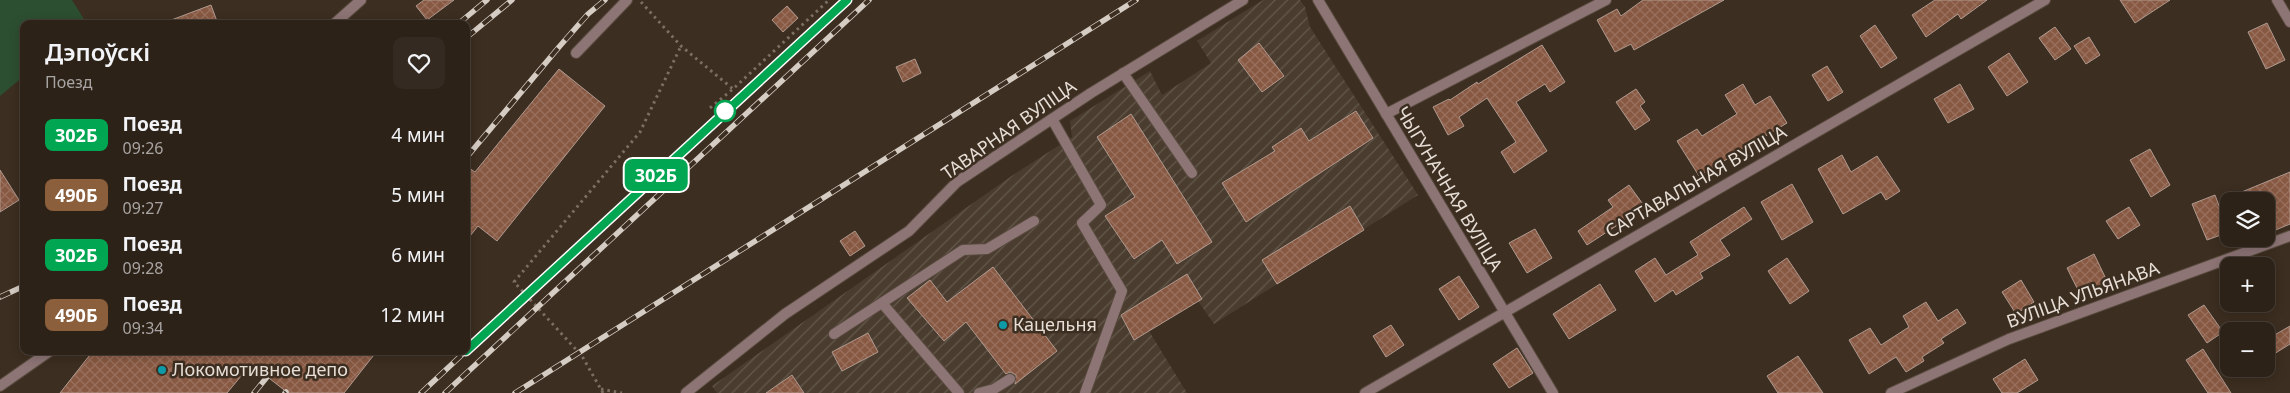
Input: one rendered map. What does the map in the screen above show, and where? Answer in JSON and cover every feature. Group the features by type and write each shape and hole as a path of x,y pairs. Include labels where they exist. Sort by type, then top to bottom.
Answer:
{"street":[{"path":"338,20 361,0"},
{"path":"576,53 627,0"},
{"name":"ТАВАРНАЯ ВУЛІЦА","path":"686,393 786,314 909,231 957,182 1123,73 1243,0"},
{"name":"ЧЫГУНАЧНАЯ ВУЛІЦА","path":"1318,0 1553,393"},
{"path":"1386,114 1606,0"},
{"name":"САРТАВАЛЬНАЯ ВУЛІЦА","path":"1365,393 2045,0"},
{"path":"2277,0 2290,22"},
{"path":"1123,73 1192,173"},
{"path":"1052,119 1100,205 1082,223 1122,291 1086,393"},
{"path":"834,334 963,250 987,249 1034,222"},
{"name":"ВУЛІЦА УЛЬЯНАВА","path":"1891,393 2009,339 2290,236"},
{"path":"882,303 959,393"},
{"path":"0,386 44,355"},
{"path":"979,393 994,389 1010,379"}],"path":[{"path":"638,0 681,46 734,89"},
{"path":"710,108 734,89 829,0"},
{"path":"622,393 602,391 582,356 514,282 640,132 681,46"}],"shaded area":[{"path":"1263,0 1300,0 1305,7 1310,27 1418,195 1214,324 1198,301 1149,331 1187,393 717,393 712,386 1013,175 1072,137 1070,121 1150,71 1162,95 1211,63 1197,41"}],"green space":[{"path":"0,0 72,0 84,20 20,20 20,79 0,96"}],"building":[{"path":"424,0 454,0 427,20 416,6"},
{"path":"1643,0 1724,0 1634,50 1631,44 1615,52 1597,20 1617,9 1621,16"},
{"path":"1935,0 1987,0 1961,19 1958,14 1926,37 1912,15"},
{"path":"2120,0 2170,0 2135,23"},
{"path":"211,5 217,20 171,20"},
{"path":"787,6 798,18 783,32 772,20"},
{"path":"2267,23 2285,60 2266,69 2248,32"},
{"path":"1875,25 1897,58 1881,68 1860,36"},
{"path":"2055,27 2071,49 2055,60 2039,38"},
{"path":"2089,37 2100,55 2086,64 2074,46"},
{"path":"1259,43 1284,76 1262,92 1238,60"},
{"path":"1542,45 1565,82 1550,92 1545,84 1516,102 1547,151 1514,173 1501,152 1516,142 1487,98 1459,117 1464,126 1448,135 1433,107 1450,100 1477,82 1478,84"},
{"path":"2009,53 2028,82 2007,96 1988,67"},
{"path":"915,59 921,73 903,82 896,67"},
{"path":"1827,66 1843,92 1828,101 1812,75"},
{"path":"559,69 605,106 497,241 478,226 470,236 470,169 475,172"},
{"path":"1743,84 1755,105 1770,96 1787,123 1699,176 1677,141 1697,129 1702,136 1737,114 1725,95"},
{"path":"1960,84 1974,109 1948,123 1934,99"},
{"path":"1636,89 1645,102 1640,106 1650,120 1635,130 1616,102"},
{"path":"1356,111 1373,138 1246,222 1222,183 1275,151 1272,147 1301,128 1309,141"},
{"path":"1131,114 1212,242 1177,264 1162,240 1134,259 1105,216 1135,197 1097,137"},
{"path":"2150,149 2170,185 2151,197 2130,160"},
{"path":"1842,155 1851,172 1877,156 1900,191 1886,200 1881,192 1843,214 1818,169"},
{"path":"0,170 19,200 0,212"},
{"path":"2290,172 2290,224 2275,230 2275,192 2242,192"},
{"path":"1792,184 1813,222 1782,240 1761,202"},
{"path":"1629,185 1645,207 1587,245 1578,231 1613,207 1608,200"},
{"path":"2215,195 2220,208 2220,235 2207,240 2192,204"},
{"path":"1350,206 1364,230 1277,284 1262,260"},
{"path":"1744,207 1752,219 1720,240 1730,255 1700,273 1703,278 1676,295 1673,290 1655,302 1635,271 1655,258 1666,275 1698,255 1690,242"},
{"path":"2129,207 2140,225 2118,239 2106,221"},
{"path":"1535,229 1552,258 1527,273 1509,243"},
{"path":"855,231 865,246 850,256 840,241"},
{"path":"2094,254 2108,283 2081,296 2067,268"},
{"path":"1787,258 1809,291 1790,304 1768,271"},
{"name":"Кацельня","path":"993,267 1057,351 1015,384 1016,375 1010,372 1006,374 966,322 944,341 907,298 930,280 947,302"},
{"path":"1187,274 1202,299 1134,340 1121,315"},
{"path":"1459,276 1479,307 1459,320 1439,289"},
{"path":"2021,280 2034,302 2016,314 2002,292"},
{"path":"1600,284 1616,310 1569,339 1553,314"},
{"path":"1926,302 1938,321 1957,309 1966,323 1941,339 1944,343 1922,357 1924,361 1906,372 1896,357 1869,374 1849,340 1870,328 1881,345 1909,327 1903,316"},
{"path":"2204,305 2220,328 2220,334 2207,343 2188,315"},
{"path":"1391,325 1404,345 1386,357 1373,336"},
{"path":"2290,326 2290,344 2275,353 2275,335"},
{"path":"868,333 878,352 842,371 832,352"},
{"path":"1517,348 1533,373 1509,388 1493,364"},
{"path":"2203,349 2231,393 2208,393 2186,360"},
{"name":"Локомотивное депо","path":"90,355 374,355 344,393 288,393 251,364 227,393 60,393"},
{"path":"1798,356 1823,393 1778,393 1767,376"},
{"path":"2025,359 2038,380 2017,393 2002,393 1993,379"},
{"path":"792,375 804,393 766,393"}],"railway":[{"path":"463,20 487,0"},
{"path":"470,35 512,0"},
{"path":"470,153 588,14 605,0"},
{"path":"470,347 847,0"},
{"path":"445,393 869,0"},
{"path":"515,393 1136,0"},
{"path":"0,297 20,288"},
{"path":"421,393 462,355"},
{"path":"254,393 267,377"}],"train":[{"name":"302Б","path":"470,347 847,0"}],"place":[{"name":"Кацельня","path":"1003,325"},
{"name":"Локомотивное депо","path":"162,370"}]}
